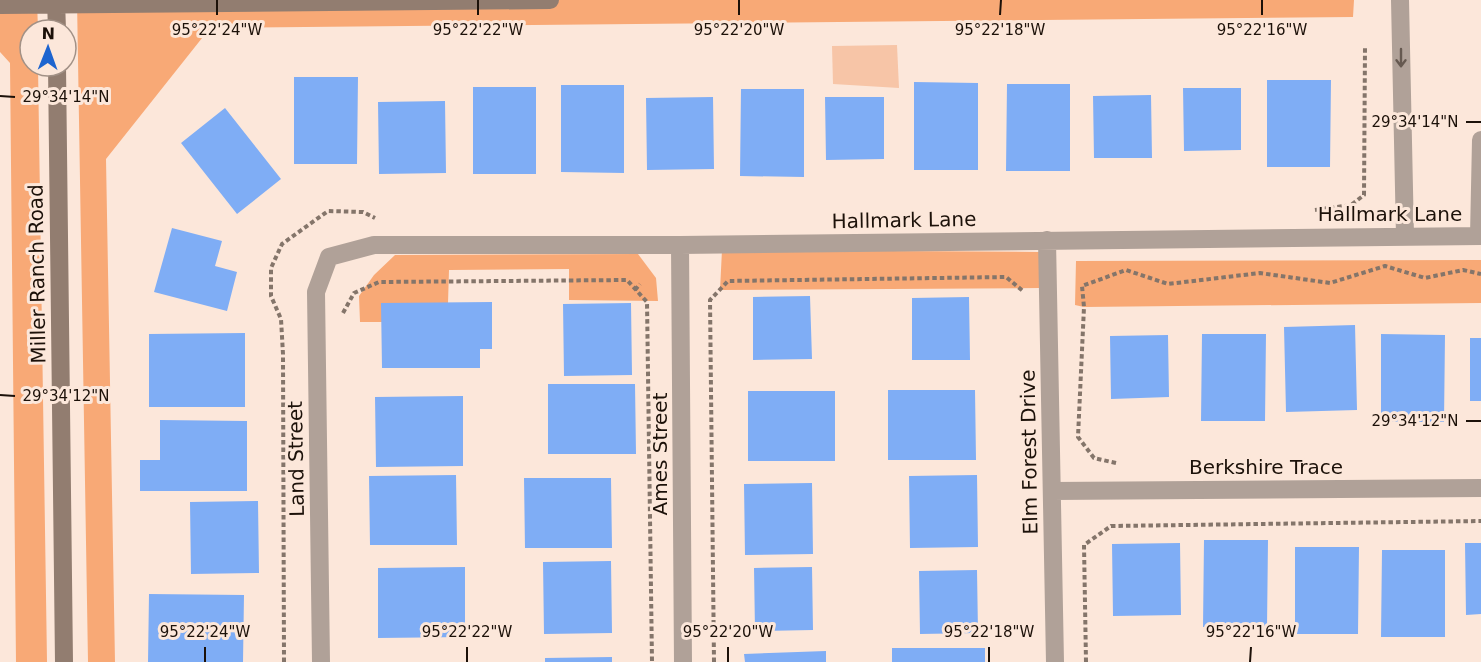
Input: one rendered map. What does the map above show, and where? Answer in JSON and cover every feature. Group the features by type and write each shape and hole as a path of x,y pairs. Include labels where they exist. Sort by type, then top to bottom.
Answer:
{"street":[{"path":"0,5 56,2 550,0"},
{"path":"1400,0 1405,236"},
{"path":"56,2 57,18"},
{"name":"Miller Ranch Road","path":"57,78 64,662"},
{"path":"1480,236 1481,140"},
{"name":"Hallmark Lane","path":"329,257 374,245 680,245 1480,236"},
{"name":"Elm Forest Drive","path":"1047,240 1055,662"},
{"name":"Ames Street","path":"680,245 684,662"},
{"name":"Land Street","path":"321,662 316,292 329,257"},
{"name":"Berkshire Trace","path":"1052,491 1481,488"}],"path":[{"path":"1351,205 1364,195 1365,47"},
{"path":"1122,465 1094,458 1078,437 1082,286 1126,270 1168,284 1260,273 1330,283 1385,266 1425,278 1463,270 1481,274"},
{"path":"714,662 710,300 728,281 1006,277 1026,294"},
{"path":"343,314 354,293 378,282 627,280 647,302 652,662"},
{"path":"635,290 640,284"},
{"path":"1086,662 1084,545 1111,526 1481,521"}],"shaded area":[{"path":"0,0 37,0 38,18 18,18 18,78 38,78 47,662 16,662 10,63 0,52"},
{"path":"77,0 1354,0 1353,17 210,28 106,159 115,662 88,662"},
{"path":"897,45 899,88 833,84 832,46"},
{"path":"722,250 1039,252 1040,288 720,290"},
{"path":"638,254 656,278 658,301 569,300 569,269 449,270 448,303 382,303 382,322 360,322 359,296 374,275 395,255"},
{"path":"1481,260 1481,303 1084,307 1075,305 1076,261"}],"building":[{"path":"294,77 358,77 357,164 294,164"},
{"path":"1267,80 1331,80 1330,167 1267,167"},
{"path":"914,82 978,83 978,170 914,170"},
{"path":"1007,84 1070,84 1070,171 1006,171"},
{"path":"561,85 624,85 624,173 561,172"},
{"path":"473,87 536,87 536,174 473,174"},
{"path":"1183,88 1241,88 1241,150 1184,151"},
{"path":"741,89 804,89 804,177 740,176"},
{"path":"1151,95 1152,158 1094,158 1093,96"},
{"path":"713,97 714,169 647,170 646,98"},
{"path":"825,97 884,97 884,159 826,160"},
{"path":"445,101 446,173 379,174 378,102"},
{"path":"225,108 281,179 237,214 181,143"},
{"path":"172,228 222,241 215,266 237,272 227,311 154,292"},
{"path":"810,296 812,359 753,360 753,297"},
{"path":"969,297 970,360 912,360 912,298"},
{"path":"492,302 492,349 480,349 480,368 382,368 381,303"},
{"path":"631,303 632,375 564,376 563,304"},
{"path":"1355,325 1357,410 1286,412 1284,327"},
{"path":"245,333 245,407 149,407 149,334"},
{"path":"1202,334 1266,334 1265,421 1201,421"},
{"path":"1381,334 1445,335 1444,422 1381,422"},
{"path":"1168,335 1169,397 1111,399 1110,336"},
{"path":"1470,338 1481,338 1481,401 1470,401"},
{"path":"548,384 635,384 636,454 548,454"},
{"path":"888,390 975,390 976,460 888,460"},
{"path":"748,391 835,391 835,461 748,461"},
{"path":"463,396 463,466 376,467 375,397"},
{"path":"160,420 247,421 247,491 140,491 140,460 160,460"},
{"path":"456,475 457,545 370,545 369,476"},
{"path":"977,475 978,547 910,548 909,476"},
{"path":"524,478 611,478 612,548 525,548"},
{"path":"812,483 813,554 745,555 744,484"},
{"path":"258,501 259,573 191,574 190,502"},
{"path":"1204,540 1268,540 1267,627 1203,627"},
{"path":"1180,543 1181,615 1113,616 1112,544"},
{"path":"1465,543 1481,543 1481,614 1466,615"},
{"path":"1295,547 1359,547 1358,634 1295,634"},
{"path":"1382,550 1445,550 1445,637 1381,637"},
{"path":"611,561 612,633 544,634 543,562"},
{"path":"465,567 465,637 378,638 378,568"},
{"path":"812,567 813,630 755,631 754,568"},
{"path":"977,570 978,633 920,634 919,571"},
{"path":"149,594 244,595 243,662 148,662"},
{"path":"892,648 985,648 985,662 892,662"},
{"path":"826,651 826,662 745,662 744,654"},
{"path":"612,657 612,662 545,662 545,658"}]}
